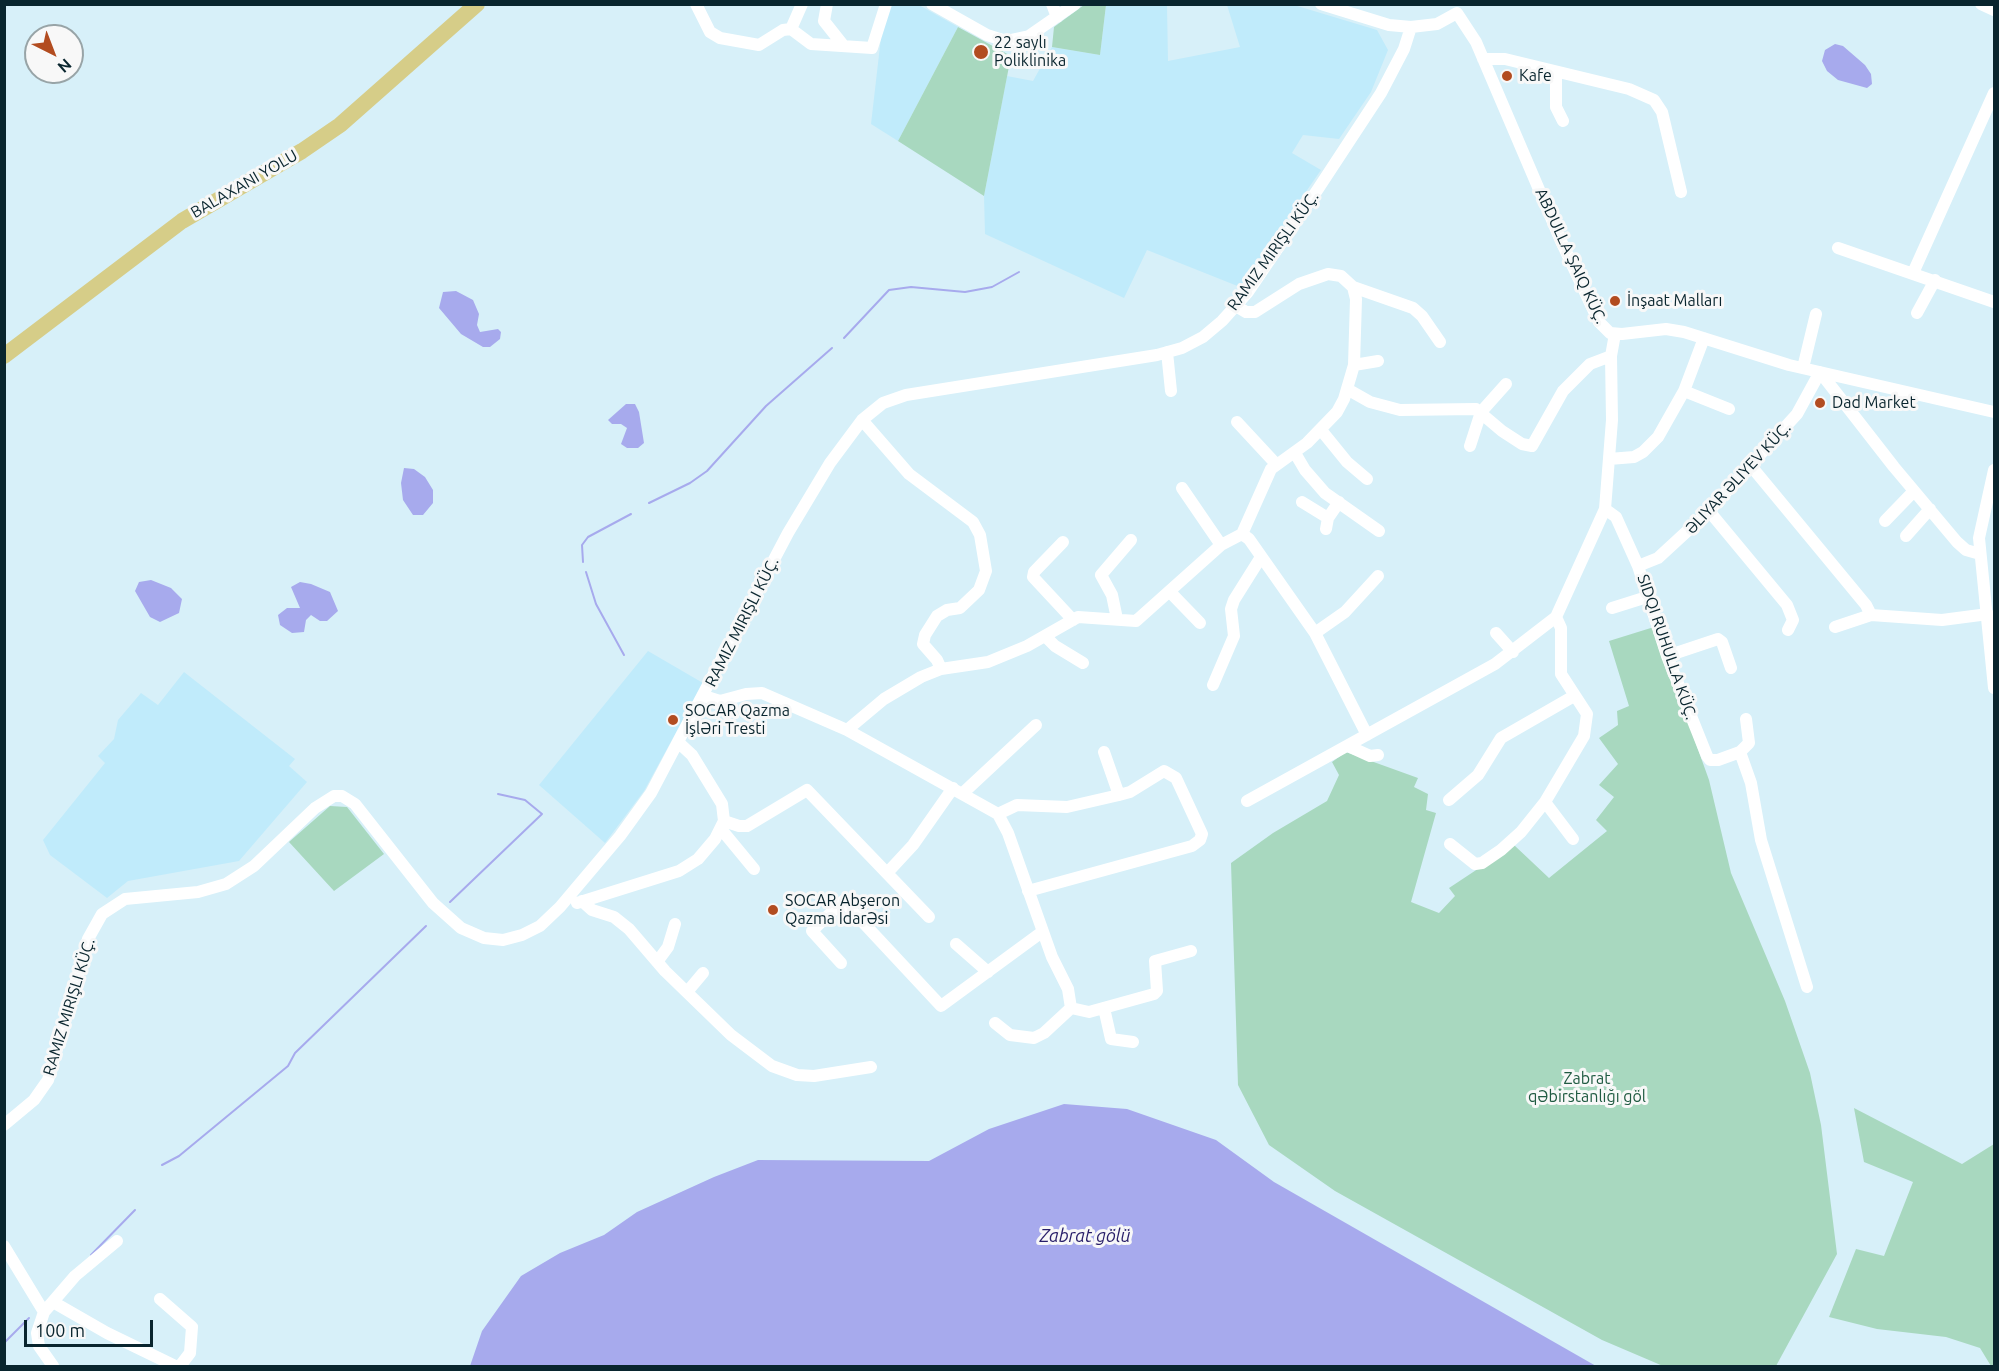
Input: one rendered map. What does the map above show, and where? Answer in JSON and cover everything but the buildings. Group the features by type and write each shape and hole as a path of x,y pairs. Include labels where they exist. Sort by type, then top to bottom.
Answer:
{"main road":[{"path":"4,356 182,220 302,151 340,125 477,4"}],"street":[{"path":"696,4 710,32 720,38 759,45 783,30 791,29 811,44 872,48 886,4"},
{"path":"791,29 802,4"},
{"path":"827,4 824,21 843,45"},
{"path":"933,4 947,8 987,35 1006,41 1029,36 1075,4"},
{"path":"1052,4 1057,17"},
{"name":"ABDULLA ŞAIQ KÜÇ.","path":"1321,4 1353,10 1389,25 1411,27 1437,24 1461,9 1599,322 1606,330 1615,334 1666,329 1803,368 1995,412"},
{"path":"1981,4 1995,10"},
{"name":"RAMIZ MIRIŞLI KÜÇ.","path":"4,1125 34,1100 48,1080 88,939 102,914 125,899 198,892 226,884 254,866 315,808 334,796 342,796 355,804 433,903 467,932 493,940 522,936 540,926 560,907 634,818 679,743 788,534 830,463 862,420 883,403 906,395 1090,367 1167,352 1203,337 1236,306 1263,269 1381,93 1404,49 1411,27"},
{"path":"1483,59 1505,58 1629,89 1654,100 1662,112 1681,192"},
{"path":"1556,72 1556,107 1563,121"},
{"path":"1913,273 1995,93"},
{"path":"1838,248 1995,302"},
{"path":"1236,306 1246,312 1255,312 1299,284 1328,274 1341,276 1353,287 1413,309 1422,316 1440,342"},
{"path":"1917,313 1935,280"},
{"path":"847,730 902,687 941,669 988,663 1073,620 1086,616 1117,619 1130,623 1136,621 1221,545 1242,534 1265,481 1276,464 1295,453 1337,412 1354,365 1356,299 1353,287"},
{"path":"1803,368 1816,314"},
{"path":"1247,801 1513,652 1556,617 1605,509 1613,401 1611,356 1615,334"},
{"path":"1609,459 1634,457 1643,453 1658,438 1683,391 1704,338"},
{"path":"1167,352 1171,391"},
{"path":"1347,389 1370,402 1400,410 1471,408 1481,412 1502,431 1522,444 1532,446 1563,392 1590,364 1611,356"},
{"path":"1354,365 1378,361"},
{"path":"1820,372 1914,491 1966,550 1980,554"},
{"name":"ƏLIYAR ƏLIYEV KÜÇ.","path":"1638,566 1658,558 1709,511 1797,414 1820,372"},
{"path":"1470,446 1481,412 1506,384"},
{"path":"1683,391 1729,409"},
{"path":"862,420 909,474 973,522 980,535 986,570 979,590 960,608 947,610 937,616 925,635 923,644 938,660 941,669"},
{"path":"1237,422 1276,464"},
{"path":"1321,430 1347,462 1367,479"},
{"path":"1295,453 1313,480 1379,531"},
{"path":"1751,466 1866,604 1871,615"},
{"path":"1994,684 1980,554 1981,518 1995,470"},
{"path":"1182,488 1221,545"},
{"path":"1885,521 1914,491"},
{"path":"1302,502 1327,524 1339,502"},
{"name":"SIDQI RUHULLA KÜÇ.","path":"1605,509 1616,517 1638,566 1667,656 1707,756 1710,760 1718,760 1740,752"},
{"path":"1906,536 1930,509"},
{"path":"1709,511 1787,604 1793,620 1788,630"},
{"path":"1242,534 1315,633 1367,735"},
{"path":"1117,619 1113,595 1101,575 1131,540"},
{"path":"1063,542 1033,577 1073,620"},
{"path":"1213,685 1234,636 1231,609 1234,600 1261,557"},
{"path":"1315,633 1345,612 1378,576"},
{"path":"1170,592 1200,623"},
{"path":"1612,608 1647,597"},
{"path":"1835,627 1871,615 1942,620 1988,614"},
{"path":"1450,844 1474,864 1482,863 1513,839 1545,802 1584,736 1587,714 1561,674 1560,628 1556,617"},
{"path":"1496,633 1513,652"},
{"path":"1045,636 1055,646 1083,663"},
{"path":"1667,656 1718,639 1722,642 1731,668"},
{"path":"704,696 720,701 746,694 762,693 847,730 998,814 1008,833 1042,932 1068,989 1071,1008"},
{"path":"1449,800 1478,775 1501,738 1574,696"},
{"path":"1746,719 1749,743 1740,752 1751,783 1761,840 1807,987"},
{"path":"888,872 958,790 1036,725"},
{"path":"679,743 692,755 722,804 723,825 754,869"},
{"path":"1348,746 1370,756 1378,755"},
{"path":"1104,752 1119,795"},
{"path":"998,814 1017,805 1039,804 1067,807 1119,795 1130,792 1164,771 1176,778 1202,834 1200,840 1192,846 1029,891"},
{"path":"723,825 747,826 771,809 785,805 803,790 807,790 929,917"},
{"path":"1545,802 1573,839"},
{"path":"560,907 679,871 707,850 723,825"},
{"path":"582,901 592,910 621,922 657,962 747,1049 786,1072 814,1076 871,1067"},
{"path":"841,963 812,931 843,901 941,1006 1042,932"},
{"path":"657,962 668,947 675,924"},
{"path":"956,944 988,972"},
{"path":"1071,1008 1089,1012 1154,994 1157,991 1155,961 1191,951"},
{"path":"687,992 703,973"},
{"path":"996,1023 1010,1035 1034,1038 1044,1033 1071,1008"},
{"path":"1104,1008 1111,1039 1133,1042"},
{"path":"53,1366 39,1346 37,1333 44,1312 89,1263 117,1241"},
{"path":"4,1246 44,1312"},
{"path":"160,1299 192,1327 192,1346 180,1366"},
{"path":"53,1302 107,1333 175,1366"}],"shaded area":[{"path":"890,5 919,5 958,27 898,141 871,124 883,20"},
{"path":"1106,5 1167,5 1168,61 1240,47 1227,5 1294,5 1377,30 1388,50 1371,92 1339,139 1303,135 1292,153 1321,170 1240,287 1147,250 1124,298 985,234 984,196 1007,76 1033,81 1052,47 1100,55"},
{"path":"648,651 703,683 644,791 605,843 539,785"},
{"path":"184,672 295,759 289,766 307,782 239,861 128,881 107,898 50,855 43,840 105,763 98,756 114,739 118,720 141,693 158,705"}],"green space":[{"path":"1084,5 1106,5 1100,55 1052,47 1054,27"},
{"path":"958,27 1011,56 984,196 898,141"},
{"name":"Zabrat qəbirstanlığı göl","path":"1654,627 1709,780 1731,873 1785,1001 1810,1073 1821,1125 1837,1254 1776,1366 1663,1366 1602,1340 1335,1191 1269,1145 1238,1085 1231,863 1273,833 1327,801 1339,775 1332,762 1346,752 1418,778 1414,787 1428,794 1426,810 1436,813 1411,902 1439,913 1455,896 1449,888 1514,845 1549,878 1607,831 1596,820 1614,797 1599,785 1618,764 1599,738 1618,725 1617,711 1629,706 1609,641"},
{"path":"330,806 347,807 384,854 334,891 289,842"},
{"path":"1854,1108 1962,1164 1994,1144 1994,1366 1991,1366 1980,1348 1946,1337 1877,1329 1829,1317 1856,1249 1884,1256 1913,1182 1864,1162"}],"water":[{"path":"1835,44 1843,46 1865,65 1871,74 1872,84 1867,88 1838,80 1827,71 1822,61 1825,50"},
{"path":"456,291 473,300 479,314 477,325 480,332 498,329 501,332 500,339 490,347 483,347 461,334 439,308 443,292"},
{"path":"626,404 635,404 639,412 644,443 638,448 627,448 621,444 627,428 621,424 612,424 608,420"},
{"path":"404,468 414,469 425,477 433,490 433,503 423,515 413,515 403,500 401,483"},
{"path":"151,580 171,588 182,599 179,613 160,622 150,617 135,591 139,582"},
{"path":"300,582 330,592 338,611 327,621 320,621 311,615 306,620 304,632 292,633 280,625 278,615 287,608 300,608 291,587"},
{"name":"Zabrat gölü","path":"1064,1104 1127,1109 1216,1140 1274,1182 1596,1366 470,1366 482,1331 521,1276 560,1253 604,1235 637,1212 714,1177 758,1160 929,1161 989,1129"}],"waterway":[{"path":"844,338 889,290 911,287 965,292 992,287 1019,272"},
{"path":"649,503 690,483 707,471 766,406 832,348"},
{"path":"583,562 582,545 588,537 631,514"},
{"path":"586,572 596,604 624,655"},
{"path":"450,902 542,814 525,800 498,794"},
{"path":"162,1165 179,1156 288,1066 295,1053 426,926"},
{"path":"91,1255 135,1210"},
{"path":"4,1343 29,1318"}],"place":[{"name":"22 saylı Poliklinika","path":"981,52"},
{"name":"Kafe","path":"1507,76"},
{"name":"İnşaat Malları","path":"1615,301"},
{"name":"Dad Market","path":"1820,403"},
{"name":"SOCAR Qazma İşləri Tresti","path":"673,720"},
{"name":"SOCAR Abşeron Qazma İdarəsi","path":"773,910"}]}
